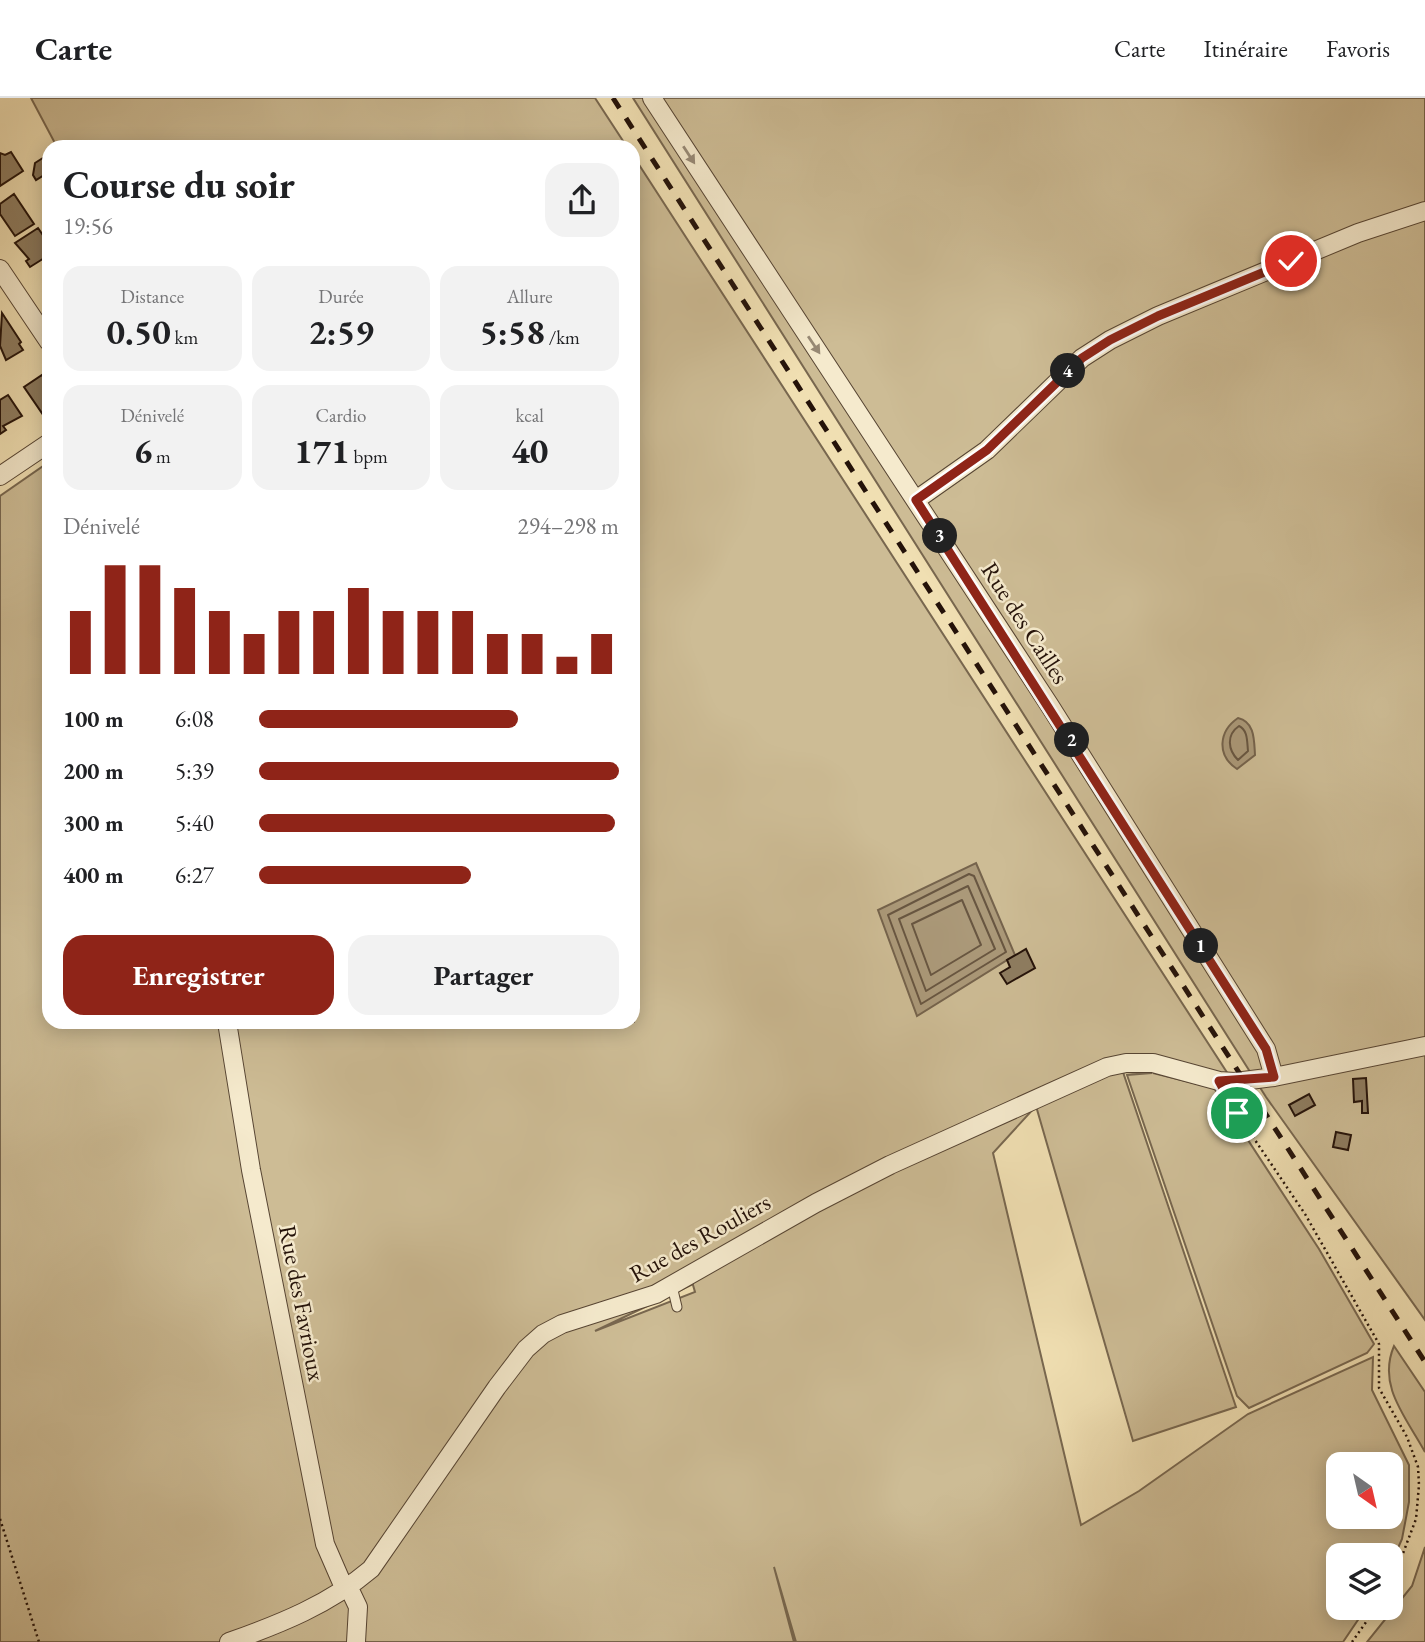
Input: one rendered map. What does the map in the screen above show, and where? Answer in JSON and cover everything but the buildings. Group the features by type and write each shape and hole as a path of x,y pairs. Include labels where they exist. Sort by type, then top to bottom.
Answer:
{"street":[{"name":"Rue des Cailles","path":"652,98 916,500 1259,1037 1266,1049 1274,1077"},
{"path":"916,500 987,450 1082,358 1110,340 1158,316 1358,233 1425,211"},
{"path":"0,269 42,332"},
{"path":"0,477 42,448"},
{"name":"Rue des Favrioux","path":"228,1029 254,1184 325,1544 358,1606 356,1642"},
{"name":"Rue des Rouliers","path":"229,1642 263,1636 347,1589 384,1553 526,1349 543,1334 562,1324 619,1308 672,1286 816,1203 890,1165 1089,1073 1126,1063 1153,1063 1219,1081 1274,1077 1425,1046"}],"lane":[{"path":"672,1286 677,1307"}],"path":[{"path":"1219,1081 1225,1096 1305,1214 1379,1344 1379,1388 1407,1437 1418,1467 1416,1519 1403,1553"},
{"path":"0,1519 38,1642"},
{"path":"1352,1642 1368,1620"}],"shaded area":[{"path":"31,98 595,98 622,140 53,140"},
{"path":"633,98 1425,98 1425,1320 1266,1097"},
{"path":"640,166 1228,1074 1153,1073 1214,1088 1319,1249 1374,1344 1367,1353 1249,1408 1237,1396 1127,1075 1152,1073 1123,1072 1236,1407 1133,1441 1036,1106 993,1153 1081,1525 1139,1491 1248,1414 1373,1357 1372,1390 1403,1452 1326,1452 1326,1530 1404,1530 1402,1539 1400,1543 1326,1543 1326,1620 1358,1620 1343,1642 796,1642 774,1567 794,1642 0,1642 0,496 42,467 42,1029 640,1029","holes":["693,1284 695,1292 595,1331"]},
{"path":"1394,1346 1425,1392 1425,1452 1402,1414 1391,1388 1390,1361"},
{"path":"1404,1455 1409,1465 1409,1502 1404,1528"},
{"path":"1425,1547 1425,1642 1367,1642 1385,1620 1403,1620 1403,1597 1412,1586"}],"water":[{"path":"1238,718 1248,723 1251,728 1255,755 1237,769 1226,757 1222,743 1227,729"},
{"path":"976,863 1015,955 917,1016 878,910"}],"railway":[{"path":"613,98 640,140"},
{"path":"640,140 1425,1362"}],"route":[{"path":"1237,1113 1225,1096 1219,1081 1274,1077 1266,1049 1050,706 916,500 987,450 1082,358 1110,340 1158,316 1291,261"}]}
